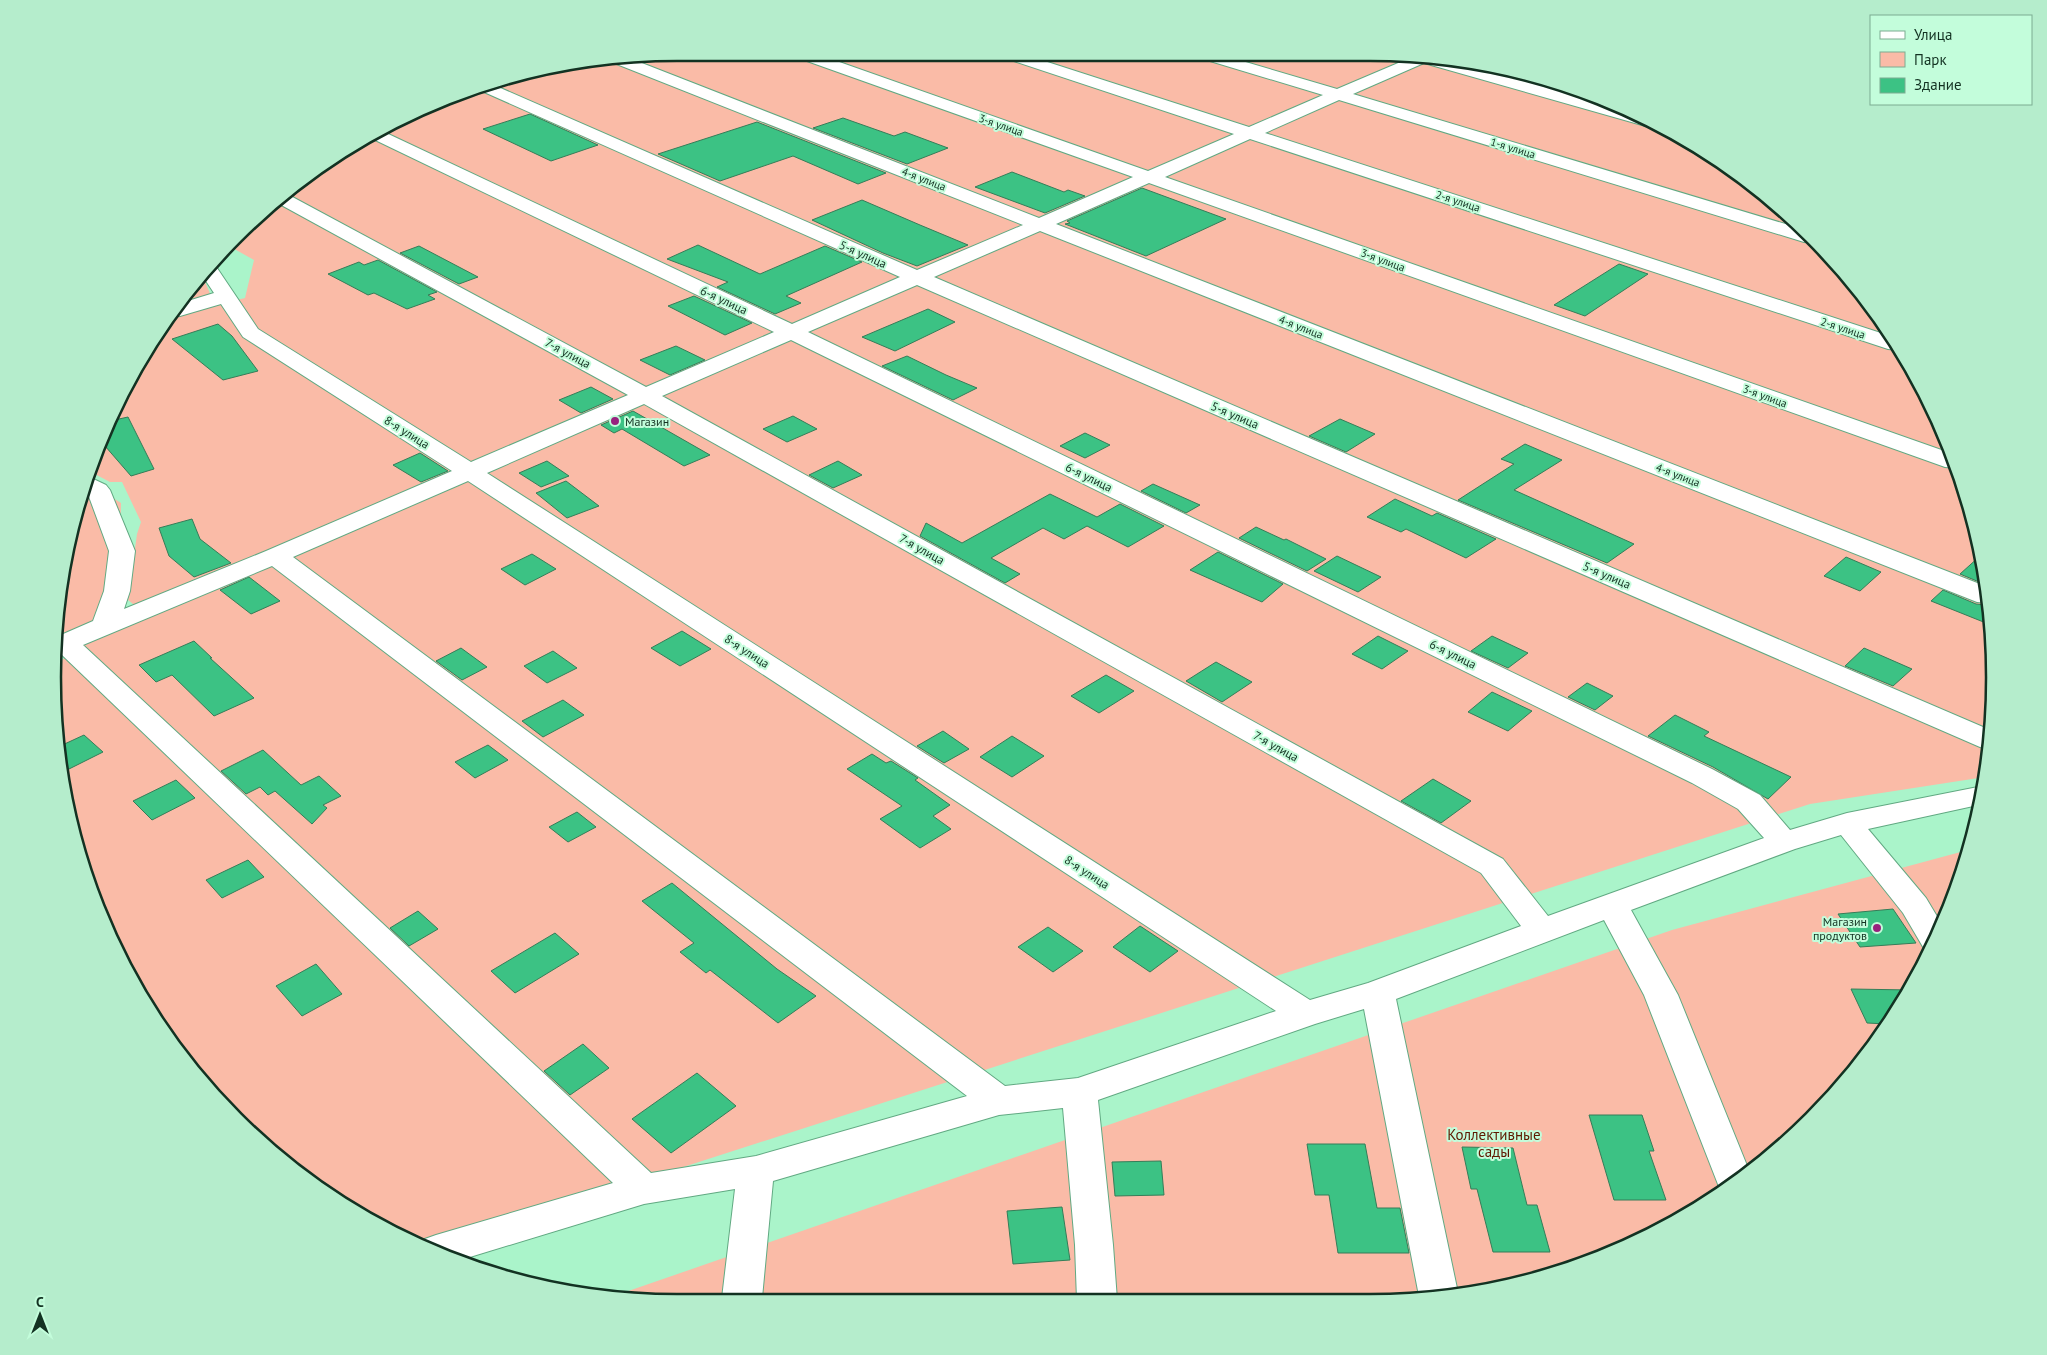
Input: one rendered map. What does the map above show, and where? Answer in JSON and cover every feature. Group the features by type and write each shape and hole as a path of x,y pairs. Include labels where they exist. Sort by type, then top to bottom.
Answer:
{"street":[{"name":"3-я улица","path":"822,61 1946,459"},
{"name":"2-я улица","path":"1029,61 1886,342"},
{"name":"1-я улица","path":"1226,61 1797,234"},
{"path":"63,645 470,472 644,394 1411,63"},
{"name":"4-я улица","path":"630,64 1979,593"},
{"path":"1461,69 1611,111"},
{"name":"5-я улица","path":"494,89 916,277 1982,738"},
{"name":"6-я улица","path":"382,137 791,332 1702,776 1749,802 1784,842"},
{"name":"7-я улица","path":"287,201 644,394 1492,866 1542,930"},
{"name":"8-я улица","path":"212,274 250,333 470,472 1306,1014"},
{"path":"184,309 227,296"},
{"path":"92,487 98,490 122,551 118,592 104,626"},
{"path":"275,556 999,1101"},
{"path":"62,648 644,1189"},
{"path":"445,1248 644,1189 756,1170 999,1101 1079,1092 1306,1014 1378,994 1542,930 1784,842 1847,823 1974,796"},
{"path":"1847,823 1915,906 1930,932"},
{"path":"1612,905 1661,995 1731,1176"},
{"path":"1378,994 1438,1289"},
{"path":"1079,1092 1094,1245 1097,1294"},
{"path":"742,1294 756,1170"}],"green space":[{"path":"678,61 1370,61 1450,67 1490,73 1529,82 1605,108 1678,144 1712,165 1776,214 1805,242 1833,271 1882,335 1903,369 1939,442 1965,518 1974,557 1984,637 1986,678 1984,718 1977,778 1810,804 439,1246 369,1211 335,1190 271,1141 214,1084 165,1020 125,950 94,876 73,798 63,718 62,660 80,645 138,608 128,600 137,534 141,522 122,482 110,482 96,475 125,405 144,369 180,314 245,298 254,260 235,249 271,214 302,189 335,165 369,144 442,108 479,94 557,73 597,67"},
{"path":"205,282 212,298 187,305"},
{"path":"92,485 121,503 120,552 106,615 63,639 73,557"},
{"name":"Коллективные сады","path":"1960,852 1939,913 1903,986 1882,1020 1833,1084 1776,1141 1712,1190 1642,1230 1568,1261 1490,1282 1410,1292 1370,1294 678,1294 628,1291 1672,930"}],"building":[{"path":"530,114 598,145 551,161 483,129"},
{"path":"843,118 894,136 905,132 948,148 907,164 813,128"},
{"path":"757,122 886,173 858,184 793,156 720,181 658,154"},
{"path":"1012,172 1064,192 1068,190 1085,196 1045,213 975,187"},
{"path":"1142,188 1226,219 1146,256 1065,224 1070,223 1067,221"},
{"path":"862,200 968,245 917,266 883,253 812,220"},
{"path":"698,245 760,274 825,246 862,262 786,296 801,303 775,314 717,287 728,282 667,259"},
{"path":"419,246 478,277 459,284 400,253"},
{"path":"378,260 437,292 428,295 435,299 407,309 374,293 368,295 328,274 359,262 364,265"},
{"path":"1619,264 1648,274 1585,316 1554,305"},
{"path":"694,296 752,323 725,335 668,306"},
{"path":"928,309 955,322 895,351 862,337"},
{"path":"218,324 232,336 258,371 223,380 172,339"},
{"path":"676,346 705,360 670,375 640,360"},
{"path":"907,356 977,388 953,400 882,366"},
{"path":"591,387 613,399 581,413 559,400"},
{"path":"633,411 710,455 684,466 622,429 614,433 601,425"},
{"path":"793,416 817,429 787,442 763,429"},
{"path":"128,417 154,469 131,476 106,447 119,419"},
{"path":"1340,419 1375,434 1346,452 1309,436"},
{"path":"1085,433 1110,445 1085,458 1060,446"},
{"path":"1525,444 1562,460 1514,490 1634,544 1607,563 1458,500 1514,464 1501,459"},
{"path":"420,453 448,471 421,482 393,465"},
{"path":"547,461 569,476 541,487 519,473"},
{"path":"838,461 862,475 833,488 809,475"},
{"path":"566,481 599,506 567,518 536,493"},
{"path":"1153,484 1200,505 1186,513 1141,491"},
{"path":"1050,494 1097,517 1120,504 1164,526 1128,547 1087,526 1064,539 1043,528 991,558 1020,574 1005,583 920,536 926,523 962,543"},
{"path":"1395,499 1432,516 1437,513 1496,539 1466,558 1406,529 1401,532 1367,517"},
{"path":"192,519 200,539 231,563 194,577 169,556 159,528"},
{"path":"1256,527 1284,540 1286,539 1326,559 1307,571 1239,538"},
{"path":"1218,552 1283,584 1262,602 1190,570"},
{"path":"532,554 556,569 525,585 501,569"},
{"path":"1337,556 1381,577 1358,592 1314,571"},
{"path":"1846,557 1881,572 1860,591 1824,576"},
{"path":"1975,561 1978,581 1960,574"},
{"path":"249,577 280,601 251,614 220,590"},
{"path":"1943,590 1981,604 1982,622 1931,601"},
{"path":"682,631 711,649 680,666 651,648"},
{"path":"1378,636 1408,651 1382,669 1352,654"},
{"path":"1492,636 1528,653 1508,668 1471,651"},
{"path":"194,641 254,698 214,716 172,675 156,682 139,665"},
{"path":"461,648 487,667 462,680 436,661"},
{"path":"1864,648 1912,669 1893,686 1845,666"},
{"path":"553,651 577,668 547,683 524,666"},
{"path":"1216,662 1252,682 1222,702 1186,681"},
{"path":"1106,675 1134,691 1099,713 1071,696"},
{"path":"1587,683 1613,696 1595,710 1568,697"},
{"path":"1492,692 1532,711 1508,731 1468,712"},
{"path":"563,700 584,715 543,737 522,721"},
{"path":"1675,715 1709,732 1704,736 1791,777 1768,799 1713,767 1648,736"},
{"path":"943,731 969,749 944,763 917,746"},
{"path":"84,735 103,752 69,769 66,744"},
{"path":"1012,736 1044,756 1012,777 980,757"},
{"path":"488,745 508,760 475,778 455,762"},
{"path":"263,750 301,785 319,776 341,796 323,805 327,808 312,824 275,791 268,795 260,787 246,794 221,771"},
{"path":"872,754 886,763 891,761 918,778 915,780 950,805 933,816 951,829 920,848 880,819 902,806 847,769"},
{"path":"1433,779 1471,801 1441,823 1401,801"},
{"path":"176,780 195,798 152,820 133,801"},
{"path":"577,812 596,827 568,842 549,827"},
{"path":"248,860 264,877 222,898 206,880"},
{"path":"672,883 777,969 816,996 778,1023 710,970 706,973 680,952 694,943 642,901"},
{"name":"Магазин продуктов","path":"1893,909 1916,943 1860,947 1838,914"},
{"path":"418,911 438,929 409,946 390,928"},
{"path":"1140,926 1178,951 1150,972 1113,947"},
{"path":"1048,927 1083,951 1053,972 1018,947"},
{"path":"555,933 579,954 515,993 491,971"},
{"path":"316,964 342,994 302,1016 276,986"},
{"path":"1851,989 1901,990 1879,1024 1867,1023"},
{"path":"583,1044 609,1068 570,1095 544,1071"},
{"path":"697,1073 736,1106 671,1153 632,1119"},
{"path":"1589,1115 1642,1115 1654,1151 1649,1151 1666,1200 1614,1200"},
{"path":"1307,1144 1365,1144 1377,1208 1400,1208 1409,1253 1338,1253 1329,1195 1315,1195"},
{"path":"1462,1147 1513,1148 1527,1205 1537,1205 1550,1252 1493,1252 1477,1189 1471,1189"},
{"path":"1161,1161 1164,1195 1115,1196 1112,1162"},
{"path":"1062,1207 1070,1260 1013,1264 1007,1211"}],"place":[{"name":"Магазин","path":"615,421"},
{"name":"Магазин продуктов","path":"1877,928"}]}
